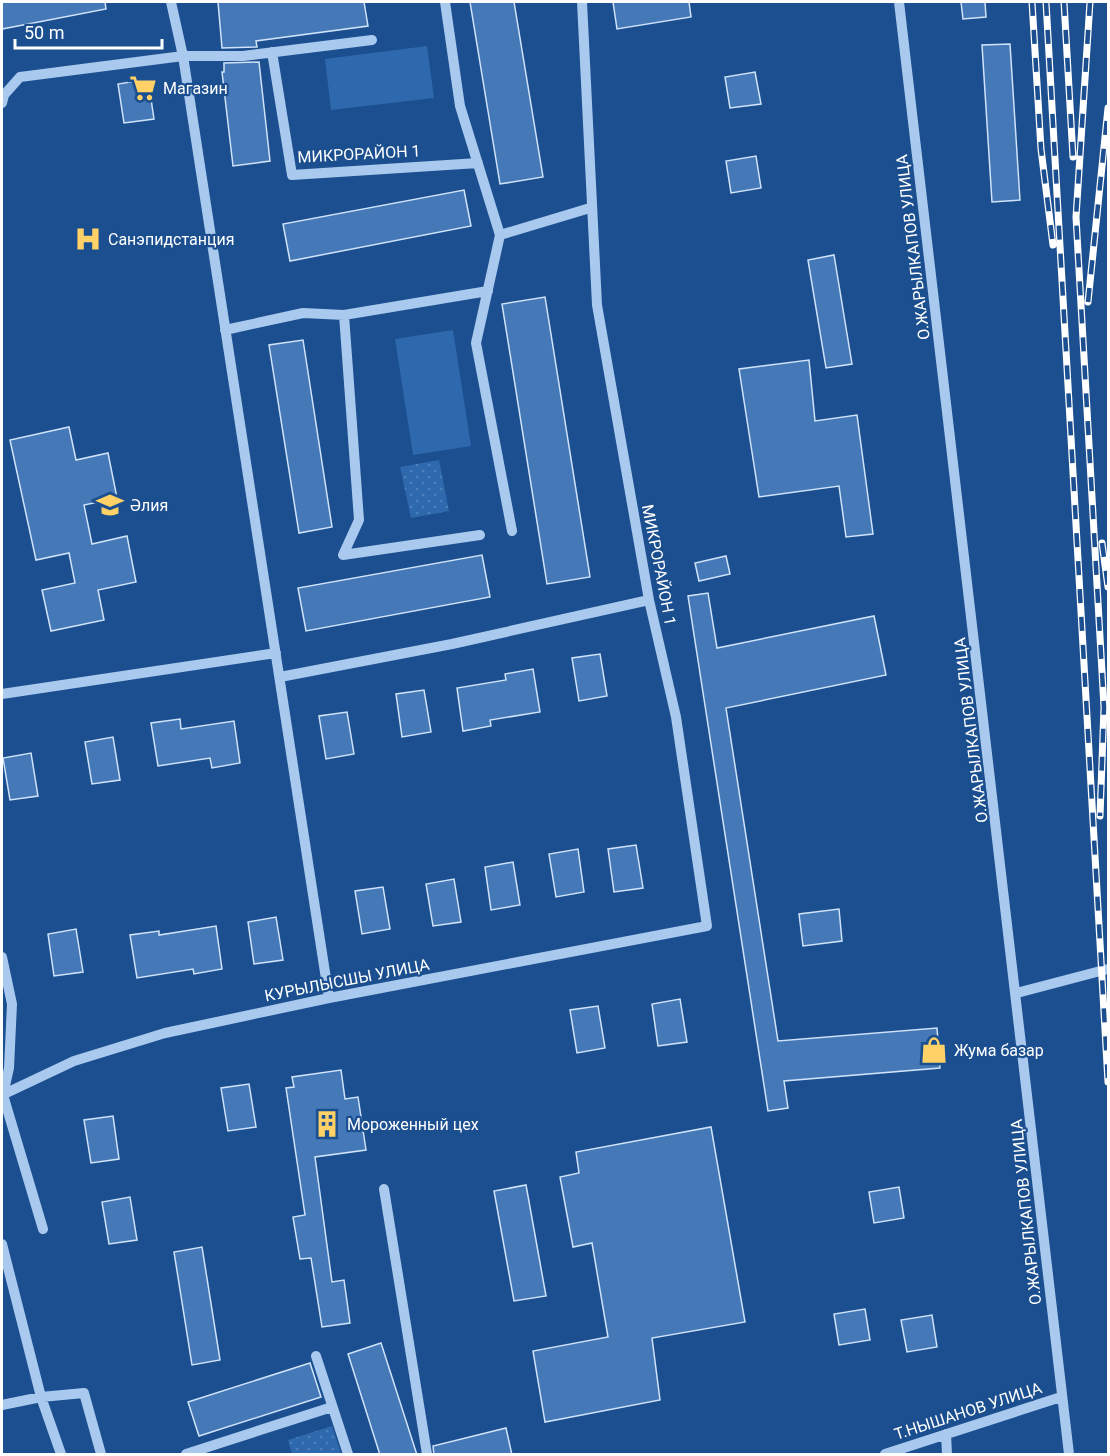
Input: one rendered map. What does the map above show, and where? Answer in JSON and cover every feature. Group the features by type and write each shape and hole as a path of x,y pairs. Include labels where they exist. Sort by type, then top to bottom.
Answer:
{"street":[{"path":"171,2 183,56 329,998"},
{"path":"445,2 460,106 500,236 476,343 512,531"},
{"name":"МИКРОРАЙОН 1","path":"582,2 590,208 597,305 649,600 676,717 706,926"},
{"name":"О.ЖАРЫЛКАПОВ УЛИЦА","path":"899,2 1017,993 1069,1455"},
{"path":"2,103 4,95 20,78 183,56 243,56 372,40"},
{"name":"МИКРОРАЙОН 1","path":"272,52 292,175 478,163"},
{"path":"500,236 590,208"},
{"path":"225,330 303,313 344,315 488,291"},
{"path":"344,315 359,520 343,555 480,535"},
{"path":"280,677 452,644 649,600"},
{"path":"2,693 276,653"},
{"name":"КУРЫЛЫСШЫ УЛИЦА","path":"2,1095 74,1061 153,1037 329,998 706,926"},
{"path":"2,957 12,1004 9,1068 2,1095 42,1229"},
{"path":"1017,993 1108,969"},
{"path":"384,1190 428,1455"},
{"path":"2,1244 41,1397 61,1455"},
{"path":"316,1356 348,1455"},
{"path":"2,1405 41,1397 84,1393 101,1455"},
{"name":"Т.НЫШАНОВ УЛИЦА","path":"885,1455 1061,1397"},
{"path":"186,1455 332,1407"},
{"path":"946,1434 947,1455"}],"shaded area":[{"path":"427,46 434,98 331,110 325,59"},
{"path":"453,330 471,446 413,455 395,339"},
{"path":"439,460 449,511 411,518 400,467"},
{"path":"332,1426 341,1454 292,1454 288,1440"}],"building":[{"path":"2,2 105,2 106,9 2,29"},
{"path":"218,2 364,2 368,26 256,41 257,47 222,48"},
{"path":"470,2 514,2 543,177 500,184"},
{"path":"613,2 689,2 691,17 617,29"},
{"path":"961,2 985,2 986,17 963,19"},
{"path":"1010,44 1020,200 992,202 982,45"},
{"path":"259,62 270,161 233,166 222,72 224,72 224,63"},
{"path":"755,72 761,104 730,108 725,77"},
{"path":"148,79 154,119 124,123 118,84"},
{"path":"756,156 761,188 731,193 726,161"},
{"path":"464,190 471,226 290,261 283,224"},
{"path":"834,255 852,364 826,368 808,260"},
{"path":"545,297 590,577 547,584 502,304"},
{"path":"303,340 332,527 299,533 269,345"},
{"path":"809,360 815,421 857,415 873,534 846,537 839,486 759,497 739,369"},
{"path":"69,427 76,460 108,453 117,498 84,505 92,544 127,536 136,582 98,590 104,620 51,631 42,590 75,583 69,553 36,560 10,440"},
{"path":"482,555 490,597 306,631 298,588"},
{"path":"726,556 730,574 699,581 695,563"},
{"path":"708,593 717,648 874,616 886,675 726,708 778,1041 937,1028 940,1068 784,1081 788,1108 768,1111 688,596"},
{"path":"600,654 607,696 579,701 572,658"},
{"path":"533,669 540,712 490,720 491,726 463,731 457,688 506,680 505,674"},
{"path":"424,690 431,732 402,737 396,694"},
{"path":"347,712 354,754 326,759 319,716"},
{"path":"180,719 181,729 234,721 240,763 212,768 210,758 158,766 151,723"},
{"path":"113,737 120,780 92,784 85,742"},
{"path":"31,753 38,796 10,800 3,758"},
{"path":"636,845 643,888 614,892 608,849"},
{"path":"578,849 584,892 556,897 549,854"},
{"path":"513,862 520,905 491,910 485,867"},
{"path":"454,879 461,922 433,926 426,884"},
{"path":"383,887 390,929 362,934 355,891"},
{"path":"839,909 842,941 803,946 799,914"},
{"path":"276,917 283,960 254,964 248,922"},
{"path":"216,926 222,969 194,974 193,969 137,978 130,935 159,931 159,935"},
{"path":"76,929 83,972 54,976 48,934"},
{"path":"680,999 687,1042 658,1046 652,1004"},
{"path":"598,1006 605,1048 577,1053 570,1010"},
{"name":"Мороженный цех","path":"341,1070 345,1099 358,1097 366,1150 315,1157 332,1282 344,1280 350,1323 322,1327 311,1258 300,1259 293,1217 305,1215 286,1088 294,1087 292,1077"},
{"path":"249,1084 256,1127 228,1131 221,1088"},
{"path":"113,1116 119,1159 91,1163 84,1120"},
{"path":"711,1127 745,1322 652,1338 660,1400 545,1422 533,1351 608,1337 592,1243 573,1247 560,1177 579,1173 576,1152"},
{"path":"526,1185 546,1296 514,1301 494,1191"},
{"path":"899,1187 904,1218 874,1223 869,1192"},
{"path":"130,1197 137,1240 109,1244 102,1202"},
{"path":"202,1247 220,1360 192,1365 174,1252"},
{"path":"865,1309 870,1340 839,1345 834,1314"},
{"path":"932,1315 937,1347 907,1352 901,1320"},
{"path":"381,1343 417,1455 380,1455 348,1354"},
{"path":"310,1363 321,1397 199,1436 188,1402"},
{"path":"506,1428 512,1455 434,1455 433,1446"}],"railway":[{"path":"1032,2 1041,149 1053,245"},
{"path":"1046,2 1108,1082"},
{"path":"1064,2 1073,157"},
{"path":"1090,2 1076,217 1104,707 1100,816"},
{"path":"1088,302 1108,108"},
{"path":"1102,543 1108,587"}],"place":[{"name":"Магазин","path":"143,88"},
{"name":"Санэпидстанция","path":"88,239"},
{"name":"Әлия","path":"110,505"},
{"name":"Жума базар","path":"934,1050"},
{"name":"Мороженный цех","path":"327,1124"}]}
